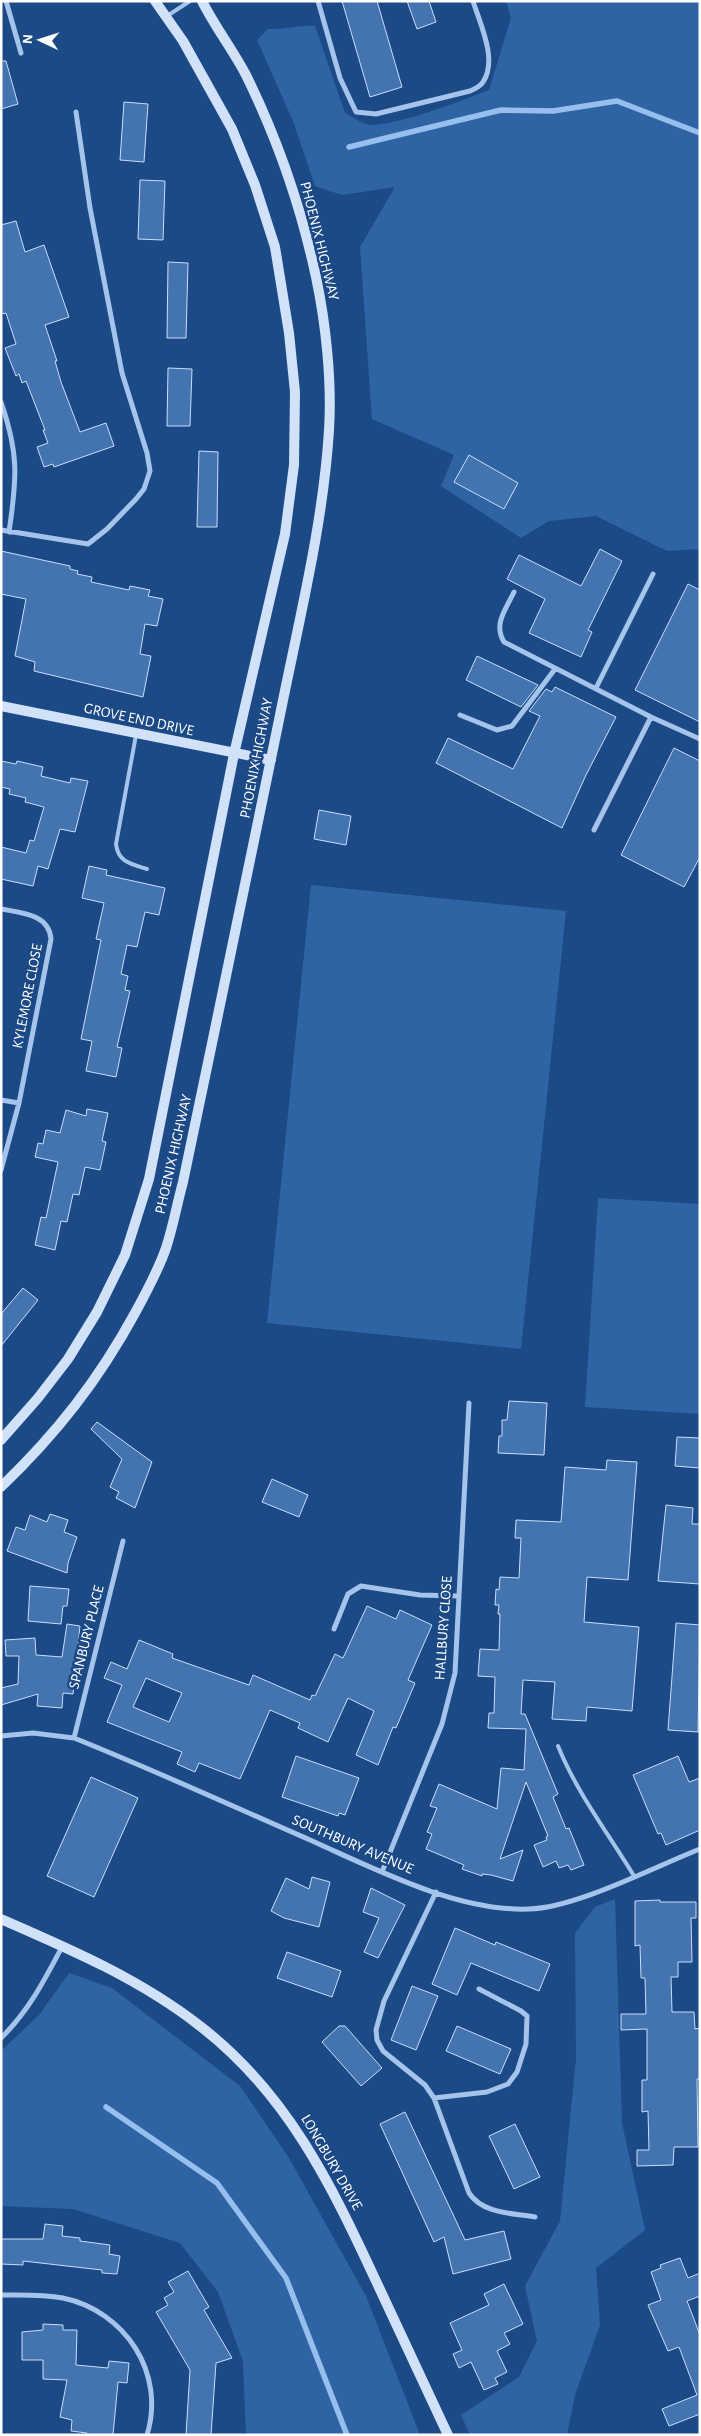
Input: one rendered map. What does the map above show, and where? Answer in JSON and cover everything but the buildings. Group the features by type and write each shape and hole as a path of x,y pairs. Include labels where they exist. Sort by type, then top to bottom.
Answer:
{"main road":[{"name":"PHOENIX HIGHWAY","path":"1,1440 38,1398 68,1359 97,1312 125,1255 149,1179 234,754 285,534 294,465 295,392 289,333 275,247 255,185 232,129 167,16 155,1"},
{"name":"PHOENIX HIGHWAY","path":"1,1487 41,1448 79,1402 114,1353 144,1297 166,1250 183,1182 271,760 324,479 329,428 327,351 317,280 300,213 279,148 245,74 202,1"},
{"name":"GROVE END DRIVE","path":"1,706 271,760"},
{"name":"LONGBURY DRIVE","path":"1,1919 63,1945 165,2001 201,2026 237,2058 293,2123 342,2206 448,2435"}],"street":[{"path":"6,1 21,53"},
{"path":"318,1 340,78 356,112 376,114 470,91 482,85 487,74 486,45 473,1"},
{"path":"1,530 88,544 97,538 136,500 144,489 150,471 147,453 122,373 90,208 76,112"},
{"path":"1,402 17,460 17,480 9,532"},
{"path":"596,688 653,574"},
{"path":"514,592 498,624 499,635 504,642 651,717 700,739"},
{"path":"460,715 497,730 512,726 555,669"},
{"path":"594,830 651,717"},
{"name":"KYLEMORE CLOSE","path":"1,909 34,916 46,923 50,930 51,939 18,1103"},
{"path":"1,1100 18,1103 1,1170"},
{"name":"HALLBURY CLOSE","path":"382,1872 442,1724 450,1697 457,1653 458,1596 469,1403"},
{"name":"SPANBURY PLACE","path":"74,1738 123,1541"},
{"path":"334,1629 348,1594 361,1586 420,1595 458,1596"},
{"name":"SOUTHBURY AVENUE","path":"1,1736 33,1733 74,1738 382,1872 476,1905 531,1910 558,1904 592,1894 700,1849"},
{"path":"436,1892 384,2001 376,2030 376,2040 383,2051 425,2085 434,2098 469,2193 475,2202 484,2208 535,2217"},
{"path":"1,2038 22,2016 39,1991 63,1945"},
{"path":"434,2098 498,2090 508,2084 517,2072 526,2044 527,2016 480,1989"},
{"path":"1,2295 38,2295 64,2298 88,2306 108,2319 132,2342 146,2367 153,2397 147,2435"}],"lane":[{"path":"167,16 190,1"},
{"path":"136,733 116,844 117,854 121,859 147,869"},
{"path":"558,1746 581,1795 614,1842 634,1876"}],"shaded area":[{"path":"506,1 700,1 700,549 667,551 596,516 549,521 521,538 441,486 454,455 372,419 360,247 395,187 342,195 315,186 293,121 257,40 268,29 315,26 345,113 366,124 376,125 427,113 489,90 511,18"},
{"path":"311,885 566,911 521,1349 267,1323"},
{"path":"598,1198 700,1204 700,1414 585,1407"},
{"path":"615,1899 622,2123 645,2230 596,2268 600,2325 575,2395 567,2435 470,2435 461,2415 519,2377 537,2341 525,2286 560,2221 576,2059 575,1933 595,1907"},
{"path":"69,1973 112,1988 240,2086 289,2158 366,2296 420,2435 246,2435 243,2361 218,2292 180,2243 73,2209 1,2206 1,2051 39,2015"}],"waterway":[{"path":"349,147 501,110 553,111 617,101 700,133"},
{"path":"106,2107 217,2183 286,2278 347,2435"}]}
